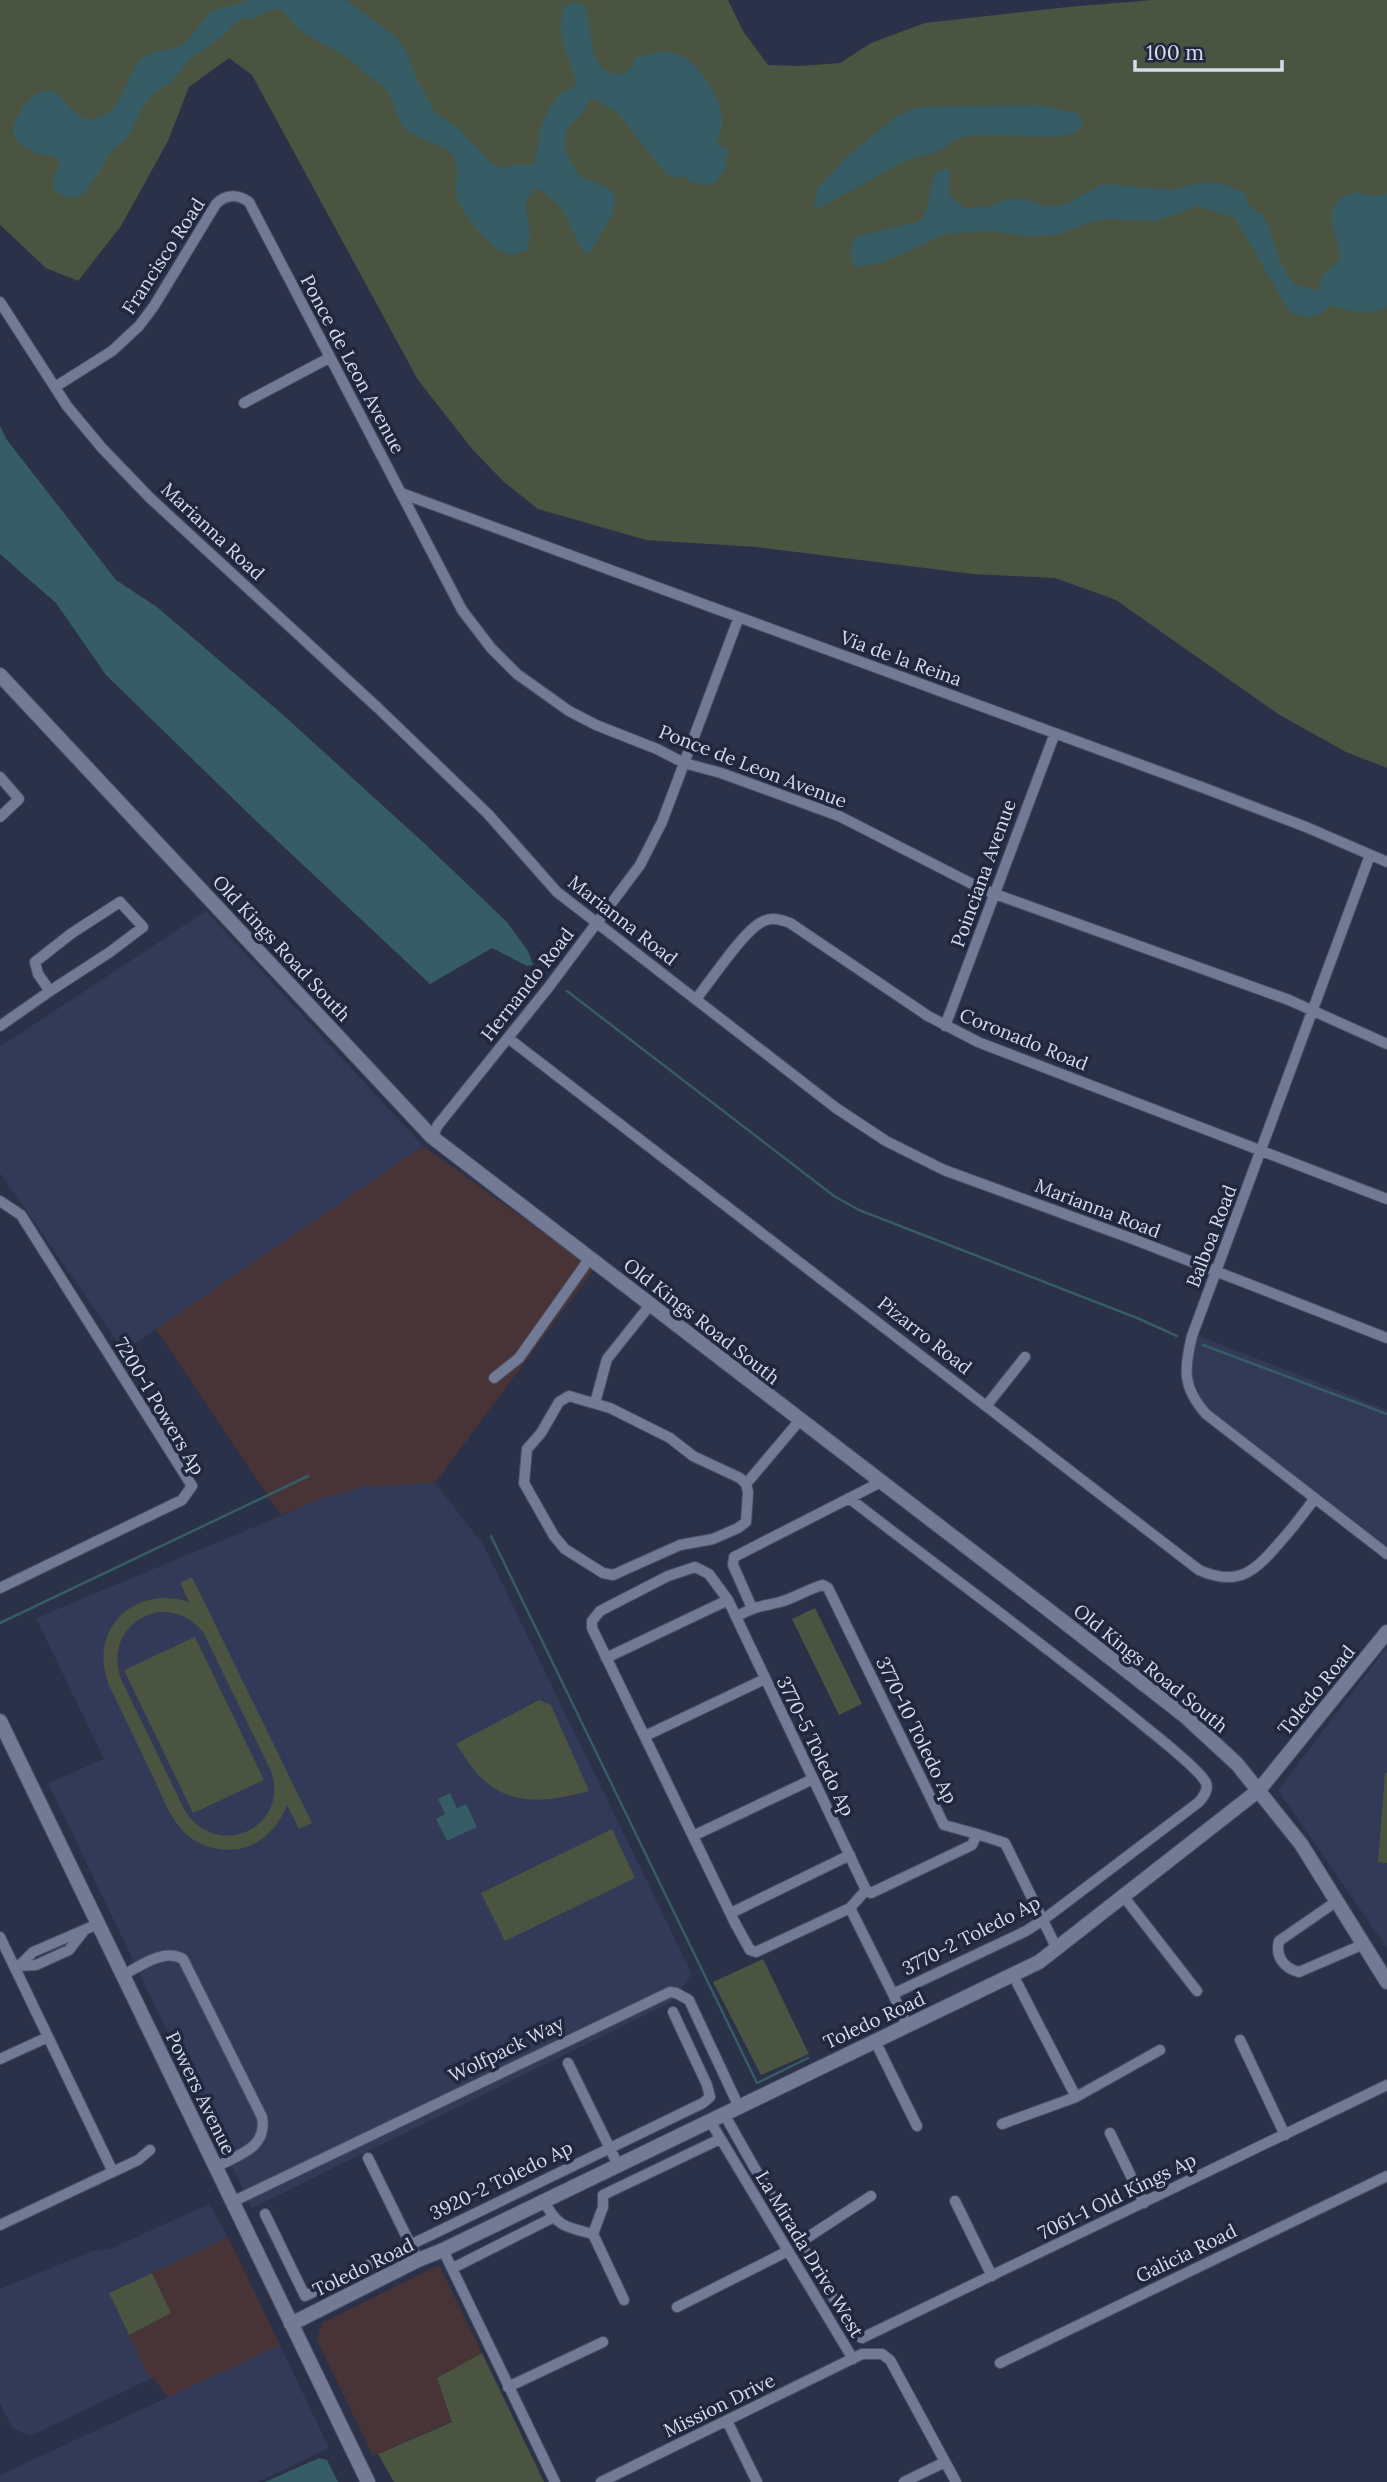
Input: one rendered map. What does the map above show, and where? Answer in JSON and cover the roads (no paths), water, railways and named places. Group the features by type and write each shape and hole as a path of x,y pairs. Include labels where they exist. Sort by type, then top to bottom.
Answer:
{"street":[{"name":"Ponce de Leon Avenue","path":"233,195 249,202 462,610 499,657 517,674 569,711 596,725 657,748 684,763 722,773 805,802 839,816 995,894 1312,1010 1387,1044"},
{"name":"Francisco Road","path":"55,387 112,351 139,326 155,306 216,204 233,195"},
{"name":"Marianna Road","path":"0,302 88,433 122,470 488,814 557,892 836,1108 902,1150 944,1170 1387,1338"},
{"path":"244,403 329,358"},
{"name":"Via de la Reina","path":"401,494 1307,827 1387,862"},
{"name":"Hernando Road","path":"432,1137 438,1125 633,875 651,846 739,617"},
{"name":"Old Kings Road South","path":"0,675 432,1137 1186,1717 1237,1764 1301,1844 1387,1982"},
{"name":"Poinciana Avenue","path":"945,1026 1055,733"},
{"path":"0,777 19,799 0,817"},
{"name":"Balboa Road","path":"1370,855 1186,1358 1187,1384 1194,1399 1206,1414 1387,1554"},
{"path":"0,1026 143,927 120,902 72,933 35,962 38,974 50,991"},
{"name":"Coronado Road","path":"696,999 750,930 765,920 781,920 790,923 945,1026 978,1042 1387,1199"},
{"name":"Pizarro Road","path":"508,1038 1194,1566 1207,1573 1227,1576 1258,1568 1315,1498"},
{"name":"7200-1 Powers Ap","path":"0,1201 21,1215 192,1486 182,1500 0,1588"},
{"path":"495,1378 519,1358 590,1258"},
{"path":"595,1403 607,1359 650,1305"},
{"path":"987,1405 1025,1357"},
{"path":"569,1396 595,1403 670,1438 693,1456 740,1478 746,1484 748,1492 746,1521 738,1528 706,1541 680,1545 613,1575 584,1563 565,1549 554,1536 524,1483 527,1449 541,1433 559,1402 569,1396"},
{"path":"746,1484 800,1420"},
{"path":"752,1608 733,1565 734,1557 881,1482"},
{"name":"3770-2 Toledo Ap","path":"849,1498 1122,1707 1174,1751 1206,1782 1207,1788 1199,1802 1043,1920 1026,1931 892,1994 850,1908"},
{"path":"736,1617 728,1600 709,1574 695,1567 684,1569 600,1611 592,1621 592,1628 750,1950 756,1952 850,1908 866,1890 871,1893 972,1845 977,1834 1005,1843 1058,1948"},
{"name":"3770-10 Toledo Ap","path":"736,1617 752,1608 779,1602 823,1585 828,1588 944,1825 977,1834"},
{"path":"606,1658 728,1600"},
{"name":"3770-5 Toledo Ap","path":"736,1617 866,1890"},
{"name":"Toledo Road","path":"291,2324 418,2260 1040,1962 1259,1790 1387,1632"},
{"path":"645,1736 765,1679"},
{"name":"Powers Avenue","path":"0,1721 368,2482"},
{"path":"693,1836 813,1779"},
{"path":"730,1913 850,1856"},
{"path":"1124,1897 1197,1991"},
{"path":"1337,1901 1279,1941 1279,1957 1289,1969 1299,1972 1364,1944"},
{"path":"18,1966 33,1952 98,1924"},
{"path":"0,1937 18,1966 48,2037 113,2172"},
{"path":"123,1975 162,1955 177,1955 183,1959 262,2117 264,2126 257,2144 216,2167"},
{"path":"1013,1975 1076,2097"},
{"name":"Wolfpack Way","path":"232,2202 670,1992 689,2000 739,2107"},
{"path":"892,1994 907,2026"},
{"name":"3920-2 Toledo Ap","path":"265,2214 305,2296 703,2104 710,2097 707,2085 673,2012"},
{"path":"0,2059 48,2037"},
{"path":"1240,2040 1285,2135"},
{"path":"875,2041 917,2126"},
{"path":"1002,2124 1076,2097 1160,2050"},
{"path":"568,2063 618,2165"},
{"name":"7061-1 Old Kings Ap","path":"799,2242 856,2335 862,2338 1387,2085"},
{"path":"724,2114 799,2242 871,2196"},
{"name":"La Mirada Drive West","path":"710,2121 853,2359 862,2354 882,2354 890,2360 956,2482"},
{"path":"1110,2133 1144,2203"},
{"path":"603,2195 720,2139"},
{"path":"0,2225 138,2160 150,2150"},
{"path":"368,2158 418,2260"},
{"name":"Galicia Road","path":"1000,2363 1387,2176"},
{"path":"594,2177 603,2195 603,2207 593,2234 624,2300"},
{"path":"544,2201 552,2218 560,2225 593,2234"},
{"path":"955,2201 992,2276"},
{"path":"453,2268 552,2218"},
{"path":"443,2250 555,2482"},
{"path":"677,2307 788,2251"},
{"path":"508,2387 603,2342"},
{"name":"Mission Drive","path":"601,2482 853,2359"},
{"path":"727,2421 757,2482"},
{"path":"904,2482 946,2462"}],"waterway":[{"path":"567,991 834,1196 859,1210 1177,1336"},
{"path":"1203,1345 1387,1414"},
{"path":"0,1623 308,1476"},
{"path":"491,1536 757,2083 808,2058"}]}
